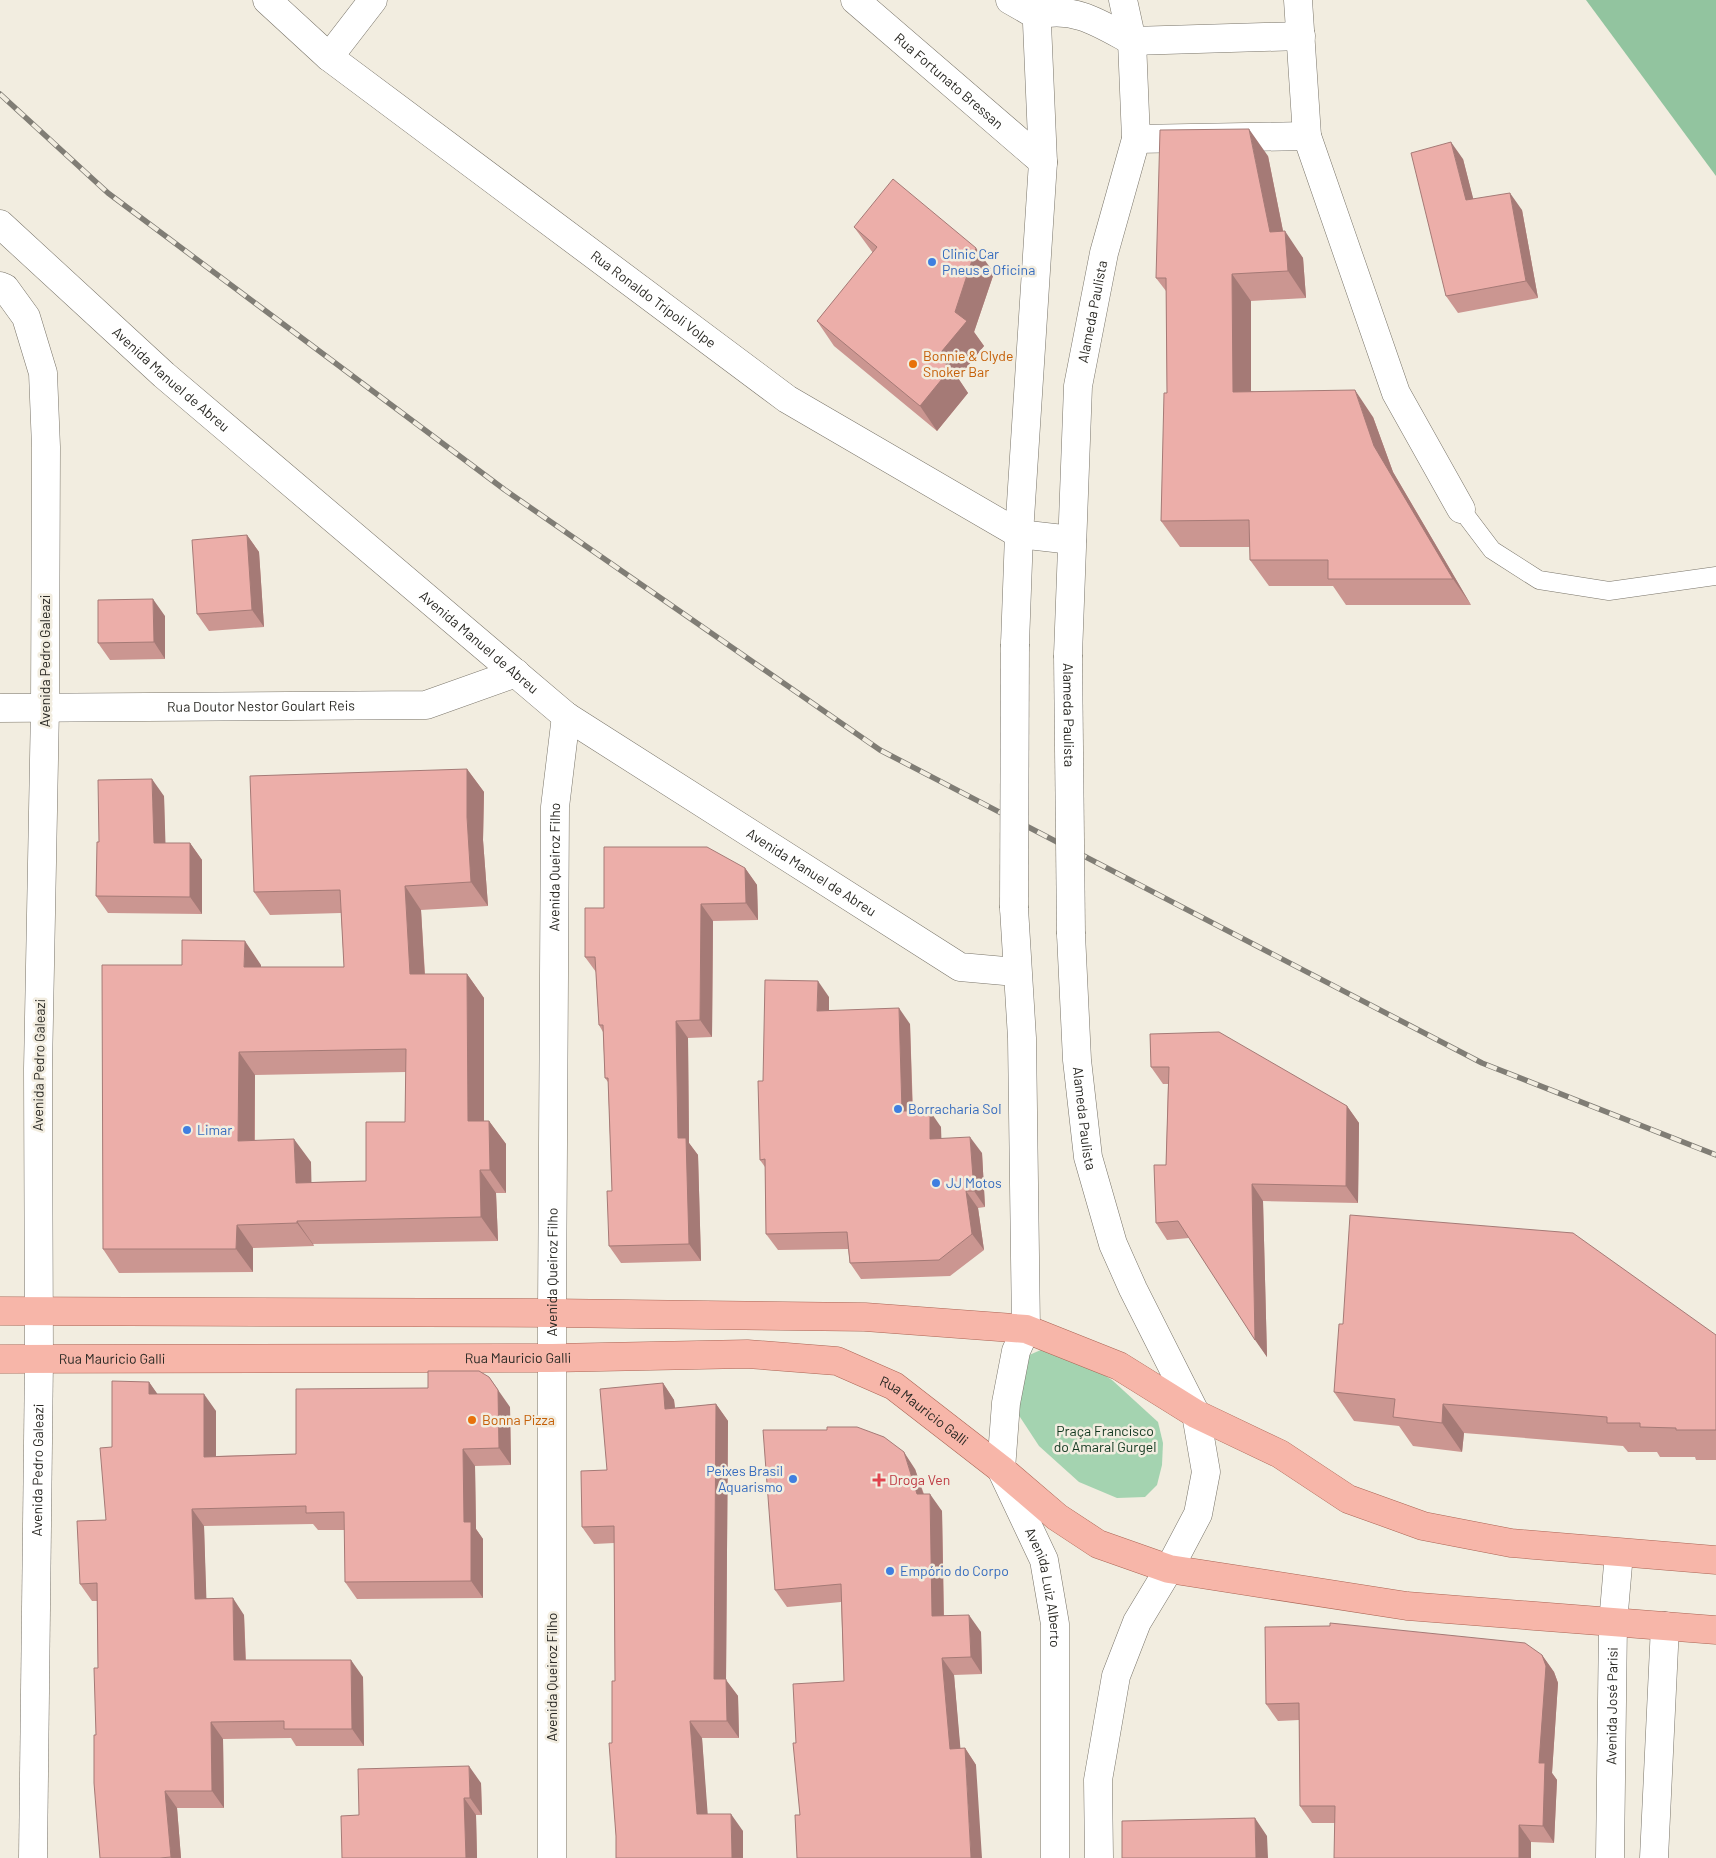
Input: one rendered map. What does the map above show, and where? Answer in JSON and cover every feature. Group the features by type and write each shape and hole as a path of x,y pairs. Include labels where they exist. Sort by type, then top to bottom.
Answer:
{"main road":[{"name":"Rua Ronaldo Trípoli Volpe","path":"267,0 329,57 787,398 1019,534 1072,540"},
{"path":"329,57 373,0"},
{"name":"Rua Fortunato Bressan","path":"855,0 1043,162"},
{"path":"1010,0 1036,8 1084,15 1132,41 1301,36"},
{"name":"Alameda Paulista","path":"1123,0 1132,41 1136,139 1104,253 1078,386 1068,655 1071,934 1077,1060 1088,1157 1113,1244 1133,1289 1196,1414"},
{"path":"1298,0 1307,136 1396,393 1461,509"},
{"path":"1026,1329 1022,1038 1016,972 1014,908 1015,644 1019,534 1043,162 1036,8"},
{"path":"1136,139 1307,136"},
{"name":"Avenida Manuel de Abreu","path":"0,224 164,374 566,716 960,966 1016,972"},
{"name":"Avenida Pedro Galeazi","path":"0,286 5,288 26,317 43,373 46,447 45,708 38,1069 39,1359 33,1858"},
{"name":"Rua Doutor Nestor Goulart Reis","path":"0,708 426,705 516,673"},
{"name":"Avenida Queiroz Filho","path":"552,1858 552,1313 555,806 566,716"},
{"path":"0,1311 552,1313 865,1317 1026,1329 1119,1366 1196,1414 1280,1454 1348,1500 1423,1526 1511,1543 1716,1560"},
{"name":"Avenida Luiz Alberto","path":"1026,1329 1016,1351 1006,1403 1001,1469 1044,1560 1055,1624 1056,1858"},
{"name":"Rua Mauricio Galli","path":"0,1359 552,1358 747,1354 836,1361 894,1386 1001,1469 1057,1517 1098,1544 1169,1569 1407,1606 1716,1630"},
{"path":"1099,1858 1098,1780 1116,1676 1137,1622 1169,1569 1198,1514 1206,1472 1196,1414"},
{"name":"Avenida José Parisi","path":"1610,1858 1613,1623 1618,1553"},
{"path":"1654,1858 1665,1626"}],"lane":[{"path":"1461,509 1492,550 1539,580 1609,591 1716,576"}],"green space":[{"path":"1586,0 1716,0 1716,176"},
{"name":"Praça Francisco do Amaral Gurgel","path":"1043,1349 1070,1354 1112,1380 1158,1422 1163,1443 1162,1465 1157,1485 1145,1497 1117,1498 1079,1482 1039,1446 1018,1414 1027,1356"}],"building":[{"path":"1249,129 1270,232 1285,231 1288,271 1232,274 1233,392 1355,390 1374,446 1453,579 1328,579 1328,560 1250,560 1249,520 1161,521 1164,393 1167,393 1166,278 1156,278 1160,130"},
{"path":"1451,142 1466,200 1510,193 1526,281 1446,296 1411,153"},
{"path":"893,179 976,248 955,312 967,321 937,357 951,368 920,406 817,321 877,247 854,227"},
{"path":"247,535 252,610 197,614 192,540"},
{"path":"153,599 154,642 98,643 98,600"},
{"path":"467,769 467,817 471,882 405,886 410,974 467,974 468,1121 489,1121 490,1170 480,1170 481,1217 297,1221 297,1223 237,1225 236,1249 103,1249 102,965 182,965 182,940 245,941 244,967 344,967 340,890 254,892 250,776","holes":["406,1049 405,1122 366,1122 366,1181 296,1183 294,1139 238,1141 239,1052"]},
{"path":"152,779 154,843 190,843 190,897 96,896 97,842 99,842 98,780"},
{"path":"604,847 707,847 745,868 746,903 701,904 700,1020 676,1021 678,1138 686,1138 689,1244 609,1246 607,1191 612,1191 608,1078 605,1078 603,1025 599,1025 595,957 585,957 585,908 604,908"},
{"path":"765,980 818,981 817,1011 899,1008 902,1111 930,1111 930,1139 970,1137 974,1191 966,1191 972,1234 939,1260 850,1263 847,1232 766,1234 765,1159 760,1160 758,1081 763,1081"},
{"path":"1219,1032 1347,1106 1346,1186 1252,1184 1255,1340 1178,1221 1156,1223 1154,1165 1166,1165 1169,1067 1151,1067 1150,1034"},
{"path":"1350,1215 1573,1233 1716,1335 1716,1430 1676,1430 1676,1428 1640,1427 1640,1423 1607,1423 1607,1417 1443,1404 1442,1423 1393,1417 1395,1399 1334,1392 1339,1324 1343,1324"},
{"path":"428,1371 479,1371 489,1377 498,1390 499,1448 463,1449 464,1522 471,1522 471,1581 345,1582 344,1512 306,1513 306,1506 192,1509 195,1599 233,1598 234,1660 351,1660 352,1729 284,1729 284,1721 211,1722 212,1791 165,1791 171,1857 100,1858 94,1783 94,1735 96,1735 94,1668 98,1668 97,1583 80,1584 77,1521 106,1520 100,1448 112,1447 112,1381 149,1382 149,1394 204,1394 204,1457 296,1454 296,1389 428,1388"},
{"path":"663,1383 665,1409 716,1404 714,1679 726,1679 727,1721 690,1721 697,1814 731,1814 732,1858 616,1858 609,1743 612,1743 612,1681 615,1681 614,1526 582,1527 581,1471 607,1470 600,1389"},
{"path":"827,1427 857,1427 884,1437 904,1452 917,1494 930,1494 932,1616 969,1615 971,1657 942,1658 950,1749 965,1748 971,1858 797,1858 795,1815 800,1815 793,1743 796,1743 793,1684 844,1681 841,1584 775,1590 763,1430 827,1430"},
{"path":"1330,1623 1525,1643 1542,1655 1546,1666 1539,1763 1545,1763 1543,1826 1519,1825 1519,1858 1334,1858 1335,1806 1300,1806 1299,1703 1266,1704 1265,1627 1330,1626"},
{"path":"469,1766 470,1798 464,1798 466,1858 342,1858 341,1816 359,1815 358,1769"},
{"path":"1255,1818 1256,1858 1122,1858 1122,1821"}],"railway":[{"path":"0,94 108,193 505,490 880,750 1482,1063 1716,1155"}],"place":[{"name":"Clinic Car Pneus e Oficina","path":"932,262"},
{"name":"Bonnie & Clyde Snoker Bar","path":"913,364"},
{"name":"Borracharia Sol","path":"898,1109"},
{"name":"Limar","path":"187,1130"},
{"name":"JJ Motos","path":"936,1183"},
{"name":"Bonna Pizza","path":"472,1420"},
{"name":"Peixes Brasil Aquarismo","path":"793,1479"},
{"name":"Droga Ven","path":"879,1480"},
{"name":"Empório do Corpo","path":"890,1571"}]}
